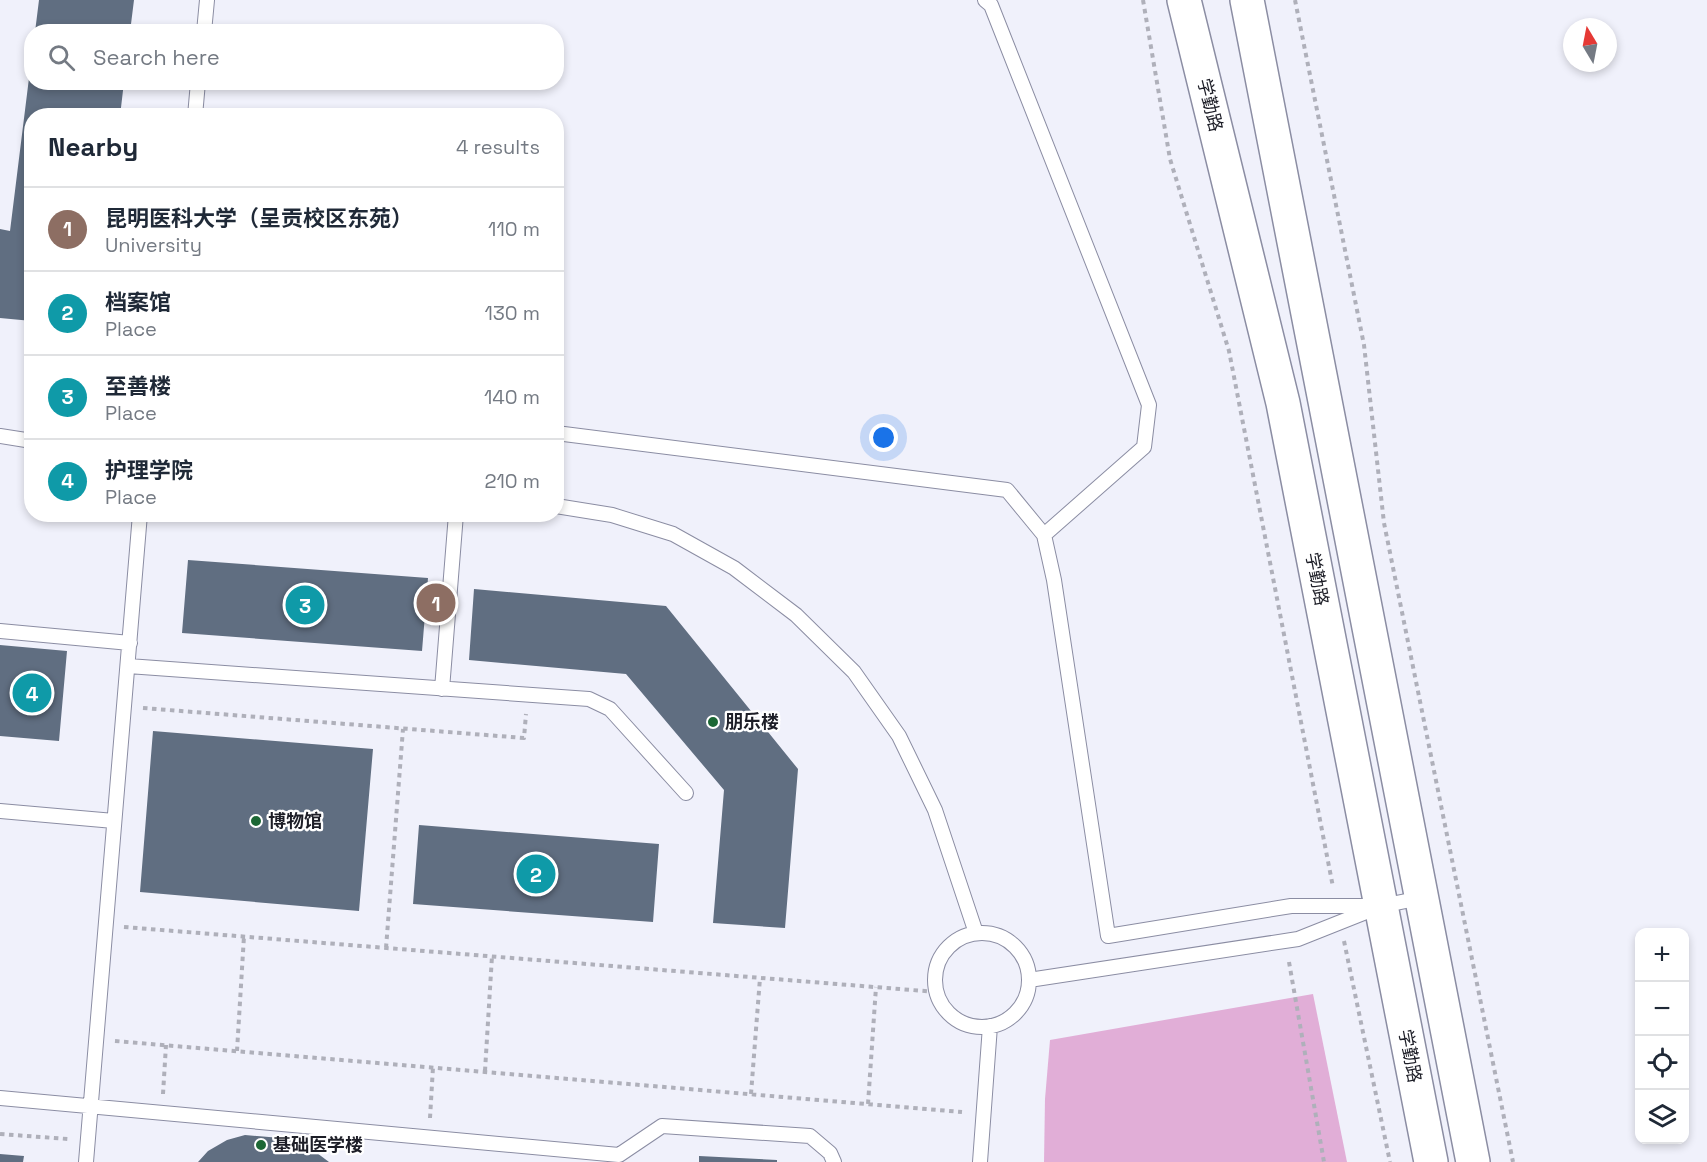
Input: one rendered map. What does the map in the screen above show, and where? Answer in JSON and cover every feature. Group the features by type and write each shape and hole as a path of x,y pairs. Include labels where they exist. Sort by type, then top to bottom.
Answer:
{"street":[{"name":"学勤路","path":"1184,0 1283,404 1431,1162"},
{"path":"1247,0 1473,1162"}],"lane":[{"path":"205,24 207,0"},
{"path":"985,0 991,5 1149,405 1144,447 1044,535"},
{"path":"196,108 197,90"},
{"path":"564,434 1007,490 1044,535 1054,580 1108,936 1291,906 1381,906"},
{"path":"0,436 24,440"},
{"path":"564,507 612,515 673,534 734,568 796,615 854,672 899,736 935,810 975,933"},
{"path":"86,1162 139,522"},
{"path":"442,689 455,522"},
{"path":"0,631 130,643"},
{"path":"128,666 589,699 610,709 686,793"},
{"path":"0,811 114,820"},
{"path":"1029,980 1298,939 1381,906 1422,898"},
{"path":"975,933 992,934 1007,940 1019,951 1026,964 1029,980 1026,996 1018,1010 1005,1020 990,1026 975,1026 961,1022 949,1013 940,1001 935,972 940,958 949,946 961,938 975,933"},
{"path":"980,1162 990,1026"},
{"path":"0,1098 619,1155 662,1126 810,1136 830,1153 834,1162"}],"path":[{"path":"1143,0 1170,159 1229,351 1337,906"},
{"path":"1295,0 1364,345 1384,523 1513,1162"},
{"path":"124,707 524,738 528,695"},
{"path":"386,948 403,729"},
{"path":"1340,922 1390,1162"},
{"path":"106,925 937,992"},
{"path":"237,1051 244,936"},
{"path":"1286,941 1324,1162"},
{"path":"485,1071 492,956"},
{"path":"751,1094 760,978"},
{"path":"868,1104 876,987"},
{"path":"96,1039 984,1113"},
{"path":"162,1112 166,1045"},
{"path":"429,1137 433,1067"},
{"path":"0,1134 88,1141"}],"shaded area":[{"path":"1313,994 1347,1162 1044,1162 1045,1099 1050,1040"}],"building":[{"path":"39,0 134,0 131,24 36,24"},
{"path":"28,90 123,90 121,108 25,108"},
{"path":"24,118 24,320 0,318 0,229 10,231"},
{"path":"188,560 428,578 422,651 182,633"},
{"name":"朋乐楼","path":"474,589 666,606 798,769 785,928 713,923 724,790 626,674 469,660"},
{"path":"0,645 67,651 59,741 0,736"},
{"name":"博物馆","path":"153,731 373,749 359,911 140,892"},
{"path":"419,825 659,844 653,922 413,904"},
{"name":"基础医学楼","path":"245,1135 297,1141 329,1162 198,1162 208,1151 227,1140"},
{"path":"0,1154 24,1156 23,1162 0,1162"},
{"path":"699,1156 777,1160 777,1162 699,1162"}],"place":[{"name":"昆明医科大学（呈贡校区东苑）","path":"436,603"},
{"name":"至善楼","path":"305,605"},
{"name":"护理学院","path":"32,693"},
{"name":"朋乐楼","path":"713,722"},
{"name":"博物馆","path":"256,821"},
{"name":"档案馆","path":"536,874"},
{"name":"基础医学楼","path":"261,1145"}]}
